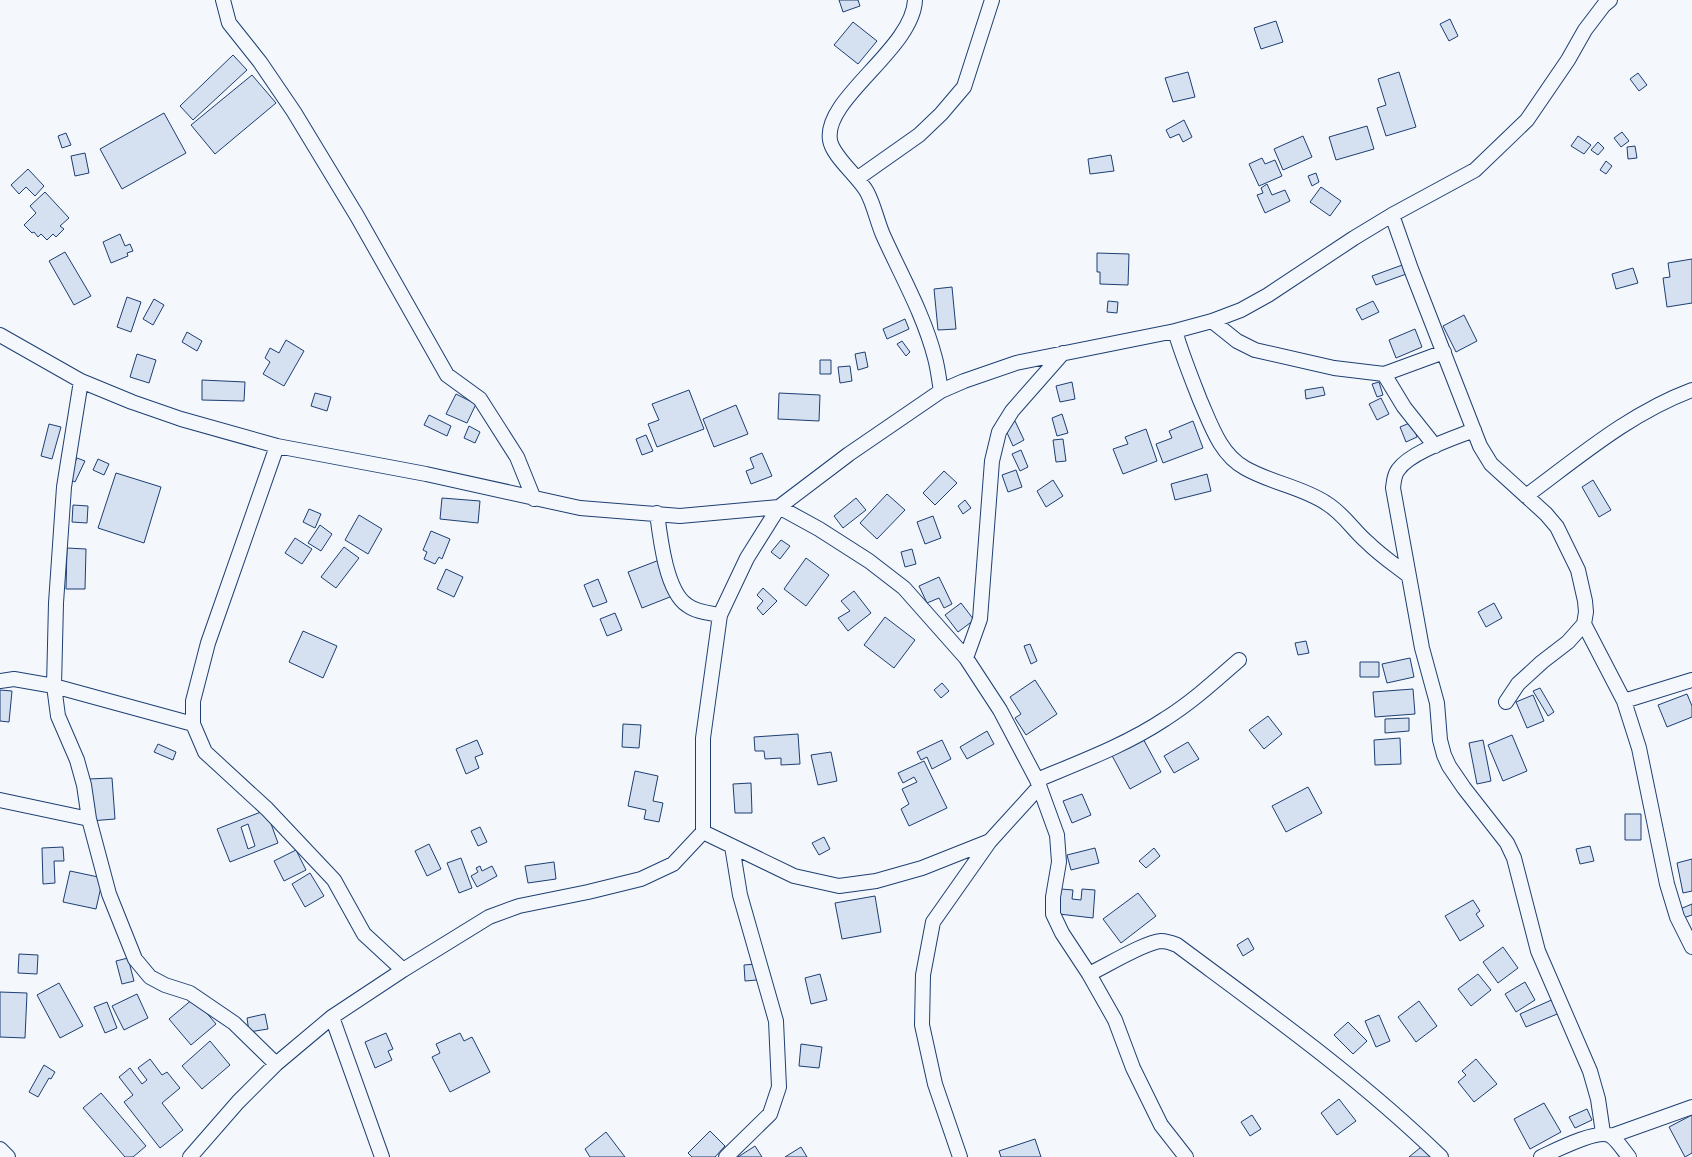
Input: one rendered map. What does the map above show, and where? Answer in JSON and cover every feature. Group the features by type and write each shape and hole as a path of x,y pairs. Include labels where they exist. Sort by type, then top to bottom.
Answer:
{"street":[{"path":"223,0 229,24 260,62 294,112 357,216 447,375 480,399 517,457 534,499"},
{"path":"928,0 915,3 898,40 848,96 832,122 830,140 838,156 858,178 868,193 880,228 924,325 935,358 942,391"},
{"path":"858,178 919,135 941,114 964,87 992,0"},
{"path":"190,1157 238,1102 276,1064 332,1017 403,970 489,917 519,906 641,879 673,864 703,832 703,738 720,615 747,558 780,507 849,454 942,391 964,381 1016,363 1175,332 1241,310 1268,295 1392,215 1474,170 1527,120 1568,60 1585,30 1610,0"},
{"path":"1392,215 1480,446 1491,464 1546,514 1557,527 1578,570 1585,602 1584,624 1568,642 1518,684 1506,702"},
{"path":"1212,321 1236,341 1255,350 1334,368 1384,374 1444,352"},
{"path":"1175,332 1184,361 1214,435 1229,456 1264,478 1300,490 1326,502 1344,516 1368,543 1409,576"},
{"path":"0,335 81,381 132,402 181,419 277,446 426,474 580,508 680,516 780,507 869,561 904,588 966,658 1000,710 1038,783 1057,836 1059,862 1053,897 1053,914 1062,933 1089,974 1115,1020 1133,1068 1161,1125 1186,1157"},
{"path":"966,658 980,619 992,461 999,432 1012,411 1064,353"},
{"path":"1384,374 1404,407 1435,446"},
{"path":"81,381 64,486 56,603 54,686 58,716 80,768 89,819 110,894 135,959 150,977 165,985 190,993 234,1023 276,1064"},
{"path":"1526,496 1648,409 1692,390"},
{"path":"1474,430 1414,456 1399,467 1394,476 1393,488 1422,648 1437,703 1440,740 1448,766 1508,843 1514,858 1538,951 1590,1071 1607,1134 1629,1157"},
{"path":"277,446 208,643 192,701 192,724 205,752 267,809 334,880 364,934 403,970"},
{"path":"657,514 662,550 674,589 685,604 698,610 720,615"},
{"path":"1584,624 1624,701 1638,748 1667,884 1677,917 1692,947"},
{"path":"960,1157 935,1084 922,1025 923,975 933,922 990,841 1038,783 1111,748 1163,720 1195,698 1239,660"},
{"path":"0,681 14,679 54,686 192,724"},
{"path":"1624,701 1692,680"},
{"path":"0,800 89,819"},
{"path":"703,832 794,876 839,886 876,881 922,868 990,841"},
{"path":"726,1157 770,1114 779,1087 776,1021 740,895 732,846"},
{"path":"1089,974 1144,946 1160,941 1176,945 1302,1039 1370,1094 1441,1157"},
{"path":"332,1017 382,1157"},
{"path":"1541,1157 1582,1140 1692,1108"},
{"path":"0,1149 8,1157"}],"building":[{"path":"839,0 858,0 860,6 843,12"},
{"path":"1450,19 1458,36 1449,41 1440,24"},
{"path":"1276,21 1283,42 1261,49 1254,28"},
{"path":"853,22 877,41 858,64 834,45"},
{"path":"233,55 247,70 193,120 180,106"},
{"path":"1188,72 1195,97 1173,102 1165,78"},
{"path":"1399,72 1416,127 1386,136 1377,108 1386,105 1378,79"},
{"path":"1638,73 1647,85 1639,91 1630,79"},
{"path":"252,75 276,103 215,154 191,125"},
{"path":"164,113 186,153 122,189 100,149"},
{"path":"1184,120 1192,137 1183,142 1179,134 1170,138 1166,130"},
{"path":"1367,126 1374,149 1336,160 1329,137"},
{"path":"1622,132 1629,141 1621,147 1614,138"},
{"path":"66,133 71,145 62,148 58,136"},
{"path":"1303,136 1312,157 1283,170 1274,149"},
{"path":"1578,136 1591,145 1584,154 1571,146"},
{"path":"1598,142 1604,148 1598,155 1591,150"},
{"path":"1635,146 1637,158 1628,159 1627,147"},
{"path":"85,153 89,173 75,176 71,156"},
{"path":"1111,155 1114,171 1090,174 1088,159"},
{"path":"1262,158 1265,164 1275,160 1282,176 1259,186 1249,164"},
{"path":"1606,161 1612,166 1606,174 1600,170"},
{"path":"28,169 44,186 35,196 26,187 19,194 11,185"},
{"path":"1316,173 1319,182 1312,186 1308,176"},
{"path":"1267,184 1272,195 1285,190 1290,201 1265,213 1257,195 1263,193 1261,188"},
{"path":"1321,187 1341,201 1330,216 1310,202"},
{"path":"45,192 69,218 60,226 64,229 56,237 53,234 47,240 41,234 38,237 24,225 36,213 30,206"},
{"path":"120,234 125,246 130,244 133,251 127,253 128,256 111,263 103,242"},
{"path":"65,252 91,296 74,305 49,261"},
{"path":"1097,253 1129,254 1128,285 1100,284 1100,272 1097,272"},
{"path":"1692,259 1692,303 1667,307 1663,278 1670,277 1668,263"},
{"path":"1405,264 1409,273 1376,285 1372,276"},
{"path":"1633,268 1638,283 1616,289 1612,274"},
{"path":"952,287 956,329 938,330 934,289"},
{"path":"127,297 141,302 131,332 117,327"},
{"path":"154,299 164,305 153,325 143,319"},
{"path":"1108,301 1118,302 1117,313 1107,312"},
{"path":"1373,301 1379,312 1362,320 1356,309"},
{"path":"1464,315 1477,341 1456,352 1443,326"},
{"path":"905,319 909,329 887,339 883,329"},
{"path":"1415,329 1422,347 1396,358 1389,340"},
{"path":"187,332 202,341 197,351 182,342"},
{"path":"286,340 304,351 284,386 263,374 270,362 265,358 270,348 279,353"},
{"path":"902,341 910,352 906,356 897,344"},
{"path":"865,352 868,367 858,370 855,354"},
{"path":"137,354 156,360 149,383 130,377"},
{"path":"820,360 831,360 831,374 820,374"},
{"path":"850,366 852,381 840,383 838,367"},
{"path":"202,380 245,382 244,401 202,400"},
{"path":"1072,382 1075,399 1060,402 1056,386"},
{"path":"1379,382 1383,395 1377,397 1372,384"},
{"path":"1323,387 1325,395 1306,399 1305,390"},
{"path":"689,390 704,429 657,447 648,424 659,420 652,404"},
{"path":"315,393 331,397 327,411 311,406"},
{"path":"779,393 820,395 819,421 778,419"},
{"path":"456,394 476,404 467,423 446,414"},
{"path":"1381,398 1389,414 1377,420 1369,404"},
{"path":"736,405 748,434 714,447 703,419"},
{"path":"1062,414 1068,433 1057,436 1052,418"},
{"path":"429,415 451,426 447,436 424,425"},
{"path":"1015,421 1024,440 1013,446 1004,426"},
{"path":"1193,421 1203,448 1163,463 1156,444 1172,438 1169,431"},
{"path":"1412,422 1417,437 1406,442 1400,427"},
{"path":"49,424 61,427 52,459 41,456"},
{"path":"469,426 480,432 475,443 464,438"},
{"path":"1146,429 1157,461 1123,474 1113,449 1128,444 1125,437"},
{"path":"646,435 653,451 642,455 636,439"},
{"path":"1063,439 1066,461 1056,462 1053,440"},
{"path":"1021,450 1028,467 1020,471 1012,454"},
{"path":"762,453 772,476 751,484 746,471 754,468 750,458"},
{"path":"77,458 85,461 75,482 67,478"},
{"path":"98,459 109,464 104,475 93,470"},
{"path":"1016,470 1022,487 1008,492 1002,475"},
{"path":"944,471 957,483 935,505 923,493"},
{"path":"116,473 161,487 144,543 98,528"},
{"path":"1207,474 1211,491 1175,500 1171,484"},
{"path":"1053,480 1063,496 1046,507 1037,491"},
{"path":"1593,480 1611,510 1599,517 1582,487"},
{"path":"887,494 905,510 877,539 860,523"},
{"path":"442,498 480,501 478,523 440,519"},
{"path":"856,498 866,510 843,528 834,516"},
{"path":"965,500 971,508 963,514 958,506"},
{"path":"73,505 88,506 87,523 72,522"},
{"path":"309,509 321,514 315,528 303,522"},
{"path":"359,515 382,529 368,554 345,540"},
{"path":"933,516 941,538 925,544 917,522"},
{"path":"320,525 332,534 321,551 308,543"},
{"path":"431,531 450,539 442,559 439,557 435,564 424,559 427,552 423,550"},
{"path":"295,538 312,549 302,564 285,553"},
{"path":"781,540 790,546 780,559 771,552"},
{"path":"344,547 359,558 336,588 321,577"},
{"path":"67,548 86,549 85,589 66,589"},
{"path":"912,549 916,564 905,567 901,552"},
{"path":"806,558 829,575 806,606 784,589"},
{"path":"662,559 675,595 642,608 628,572"},
{"path":"446,569 463,577 454,597 437,589"},
{"path":"939,577 952,604 944,608 939,598 927,603 919,586"},
{"path":"598,579 607,602 593,607 584,585"},
{"path":"763,588 777,601 763,615 757,608 763,601 757,595"},
{"path":"854,591 871,613 848,631 838,618 850,611 841,601"},
{"path":"961,603 974,620 958,632 945,615"},
{"path":"1494,603 1502,618 1486,627 1478,612"},
{"path":"615,613 622,630 607,636 600,619"},
{"path":"885,617 915,640 894,668 864,645"},
{"path":"303,631 337,646 323,678 289,662"},
{"path":"1306,641 1309,653 1298,655 1295,643"},
{"path":"1030,644 1037,661 1031,664 1024,646"},
{"path":"1410,658 1414,677 1387,683 1382,664"},
{"path":"1360,662 1379,662 1379,677 1360,677"},
{"path":"1035,680 1057,714 1026,735 1015,718 1021,714 1010,697"},
{"path":"942,683 949,691 941,698 934,690"},
{"path":"1540,688 1554,712 1548,716 1533,691"},
{"path":"1413,689 1415,714 1375,717 1373,692"},
{"path":"0,690 12,691 9,722 0,721"},
{"path":"1687,694 1692,706 1692,717 1667,727 1658,705"},
{"path":"1533,695 1544,721 1527,728 1516,702"},
{"path":"1268,716 1282,734 1264,749 1249,730"},
{"path":"1409,718 1409,731 1385,733 1385,719"},
{"path":"623,724 641,725 639,748 622,747"},
{"path":"987,731 994,744 967,759 960,747"},
{"path":"1140,733 1161,772 1130,789 1109,750"},
{"path":"798,734 800,764 781,765 781,758 765,759 764,751 755,751 754,737"},
{"path":"1512,735 1527,771 1503,781 1488,745"},
{"path":"1400,738 1401,764 1375,765 1374,740"},
{"path":"477,740 483,754 475,757 479,768 466,774 456,749"},
{"path":"942,740 951,759 932,769 927,757 921,760 917,752"},
{"path":"1483,740 1491,781 1477,784 1469,743"},
{"path":"1188,742 1199,759 1174,773 1164,756"},
{"path":"158,744 176,752 173,760 154,752"},
{"path":"831,752 837,781 818,785 811,755"},
{"path":"924,761 947,808 909,826 901,809 909,804 902,789 917,782 914,777 903,783 898,773"},
{"path":"635,771 658,776 653,801 663,803 659,822 644,819 646,810 628,806"},
{"path":"112,778 115,819 90,821 88,779"},
{"path":"751,783 752,813 735,813 733,784"},
{"path":"1308,787 1322,813 1286,832 1272,806"},
{"path":"1082,794 1091,815 1072,823 1063,801"},
{"path":"266,810 278,843 230,862 217,829","holes":["248,824 255,846 248,849 241,827"]},
{"path":"1625,814 1641,814 1641,840 1625,840"},
{"path":"480,827 487,842 478,846 471,831"},
{"path":"824,837 830,849 819,855 812,843"},
{"path":"429,844 441,869 427,876 415,851"},
{"path":"1590,846 1594,861 1580,864 1576,849"},
{"path":"63,847 64,861 54,861 55,883 43,884 42,848"},
{"path":"1095,848 1099,863 1071,870 1067,855"},
{"path":"1154,848 1160,856 1146,868 1139,861"},
{"path":"296,850 306,870 284,881 274,861"},
{"path":"461,858 472,888 459,893 447,863"},
{"path":"1692,859 1692,891 1683,893 1677,863"},
{"path":"554,862 556,879 528,883 525,866"},
{"path":"480,866 482,871 492,866 497,876 477,887 471,876 478,872 476,868"},
{"path":"70,871 103,878 96,909 63,902"},
{"path":"310,873 324,896 305,907 292,884"},
{"path":"1061,889 1073,890 1072,899 1081,900 1082,889 1095,890 1093,918 1059,914"},
{"path":"1138,893 1156,916 1121,943 1103,919"},
{"path":"875,896 881,932 842,939 835,903"},
{"path":"1473,900 1480,911 1476,914 1484,926 1460,941 1445,916"},
{"path":"1692,904 1692,915 1683,918 1680,909"},
{"path":"1248,938 1254,949 1243,956 1237,945"},
{"path":"1503,947 1518,968 1498,983 1483,962"},
{"path":"19,954 38,955 37,974 18,973"},
{"path":"128,958 134,981 122,984 116,961"},
{"path":"756,964 757,980 745,981 744,965"},
{"path":"820,974 827,1000 811,1004 805,978"},
{"path":"1478,974 1491,990 1471,1006 1458,989"},
{"path":"1525,982 1535,1000 1516,1012 1505,994"},
{"path":"59,983 83,1026 60,1038 37,995"},
{"path":"0,992 27,993 25,1038 0,1037"},
{"path":"137,994 148,1018 124,1030 112,1006"},
{"path":"194,998 216,1024 191,1045 169,1019"},
{"path":"1556,998 1562,1012 1526,1027 1520,1014"},
{"path":"1419,1001 1437,1026 1416,1042 1398,1017"},
{"path":"107,1002 117,1028 105,1033 94,1007"},
{"path":"265,1014 268,1029 249,1032 247,1018"},
{"path":"1379,1015 1390,1041 1376,1047 1365,1021"},
{"path":"1348,1022 1367,1041 1353,1054 1334,1035"},
{"path":"386,1033 393,1049 388,1051 392,1060 375,1068 365,1042"},
{"path":"460,1033 464,1041 472,1037 490,1072 450,1092 432,1057 440,1053 436,1044"},
{"path":"210,1041 230,1065 202,1089 182,1066"},
{"path":"801,1044 822,1047 819,1068 799,1066"},
{"path":"150,1059 162,1075 167,1072 180,1088 162,1103 183,1130 160,1148 124,1102 133,1095 119,1077 130,1068 142,1084 147,1080 138,1068"},
{"path":"1476,1059 1497,1084 1474,1102 1458,1082 1466,1075 1462,1071"},
{"path":"44,1065 55,1072 51,1079 49,1078 38,1097 29,1092"},
{"path":"101,1093 146,1146 133,1157 125,1157 83,1108"},
{"path":"1339,1099 1356,1121 1337,1135 1321,1113"},
{"path":"1544,1103 1561,1132 1530,1149 1514,1119"},
{"path":"1587,1109 1592,1120 1575,1128 1569,1117"},
{"path":"1252,1115 1261,1129 1250,1136 1241,1122"},
{"path":"1692,1115 1692,1153 1685,1157 1669,1127"},
{"path":"710,1131 725,1146 715,1157 692,1157 688,1153"},
{"path":"606,1132 625,1157 590,1157 585,1149"},
{"path":"1035,1139 1041,1157 1001,1157 999,1151"},
{"path":"1426,1143 1437,1157 1409,1157"},
{"path":"755,1146 762,1157 738,1157"},
{"path":"801,1147 807,1157 785,1157"}]}
